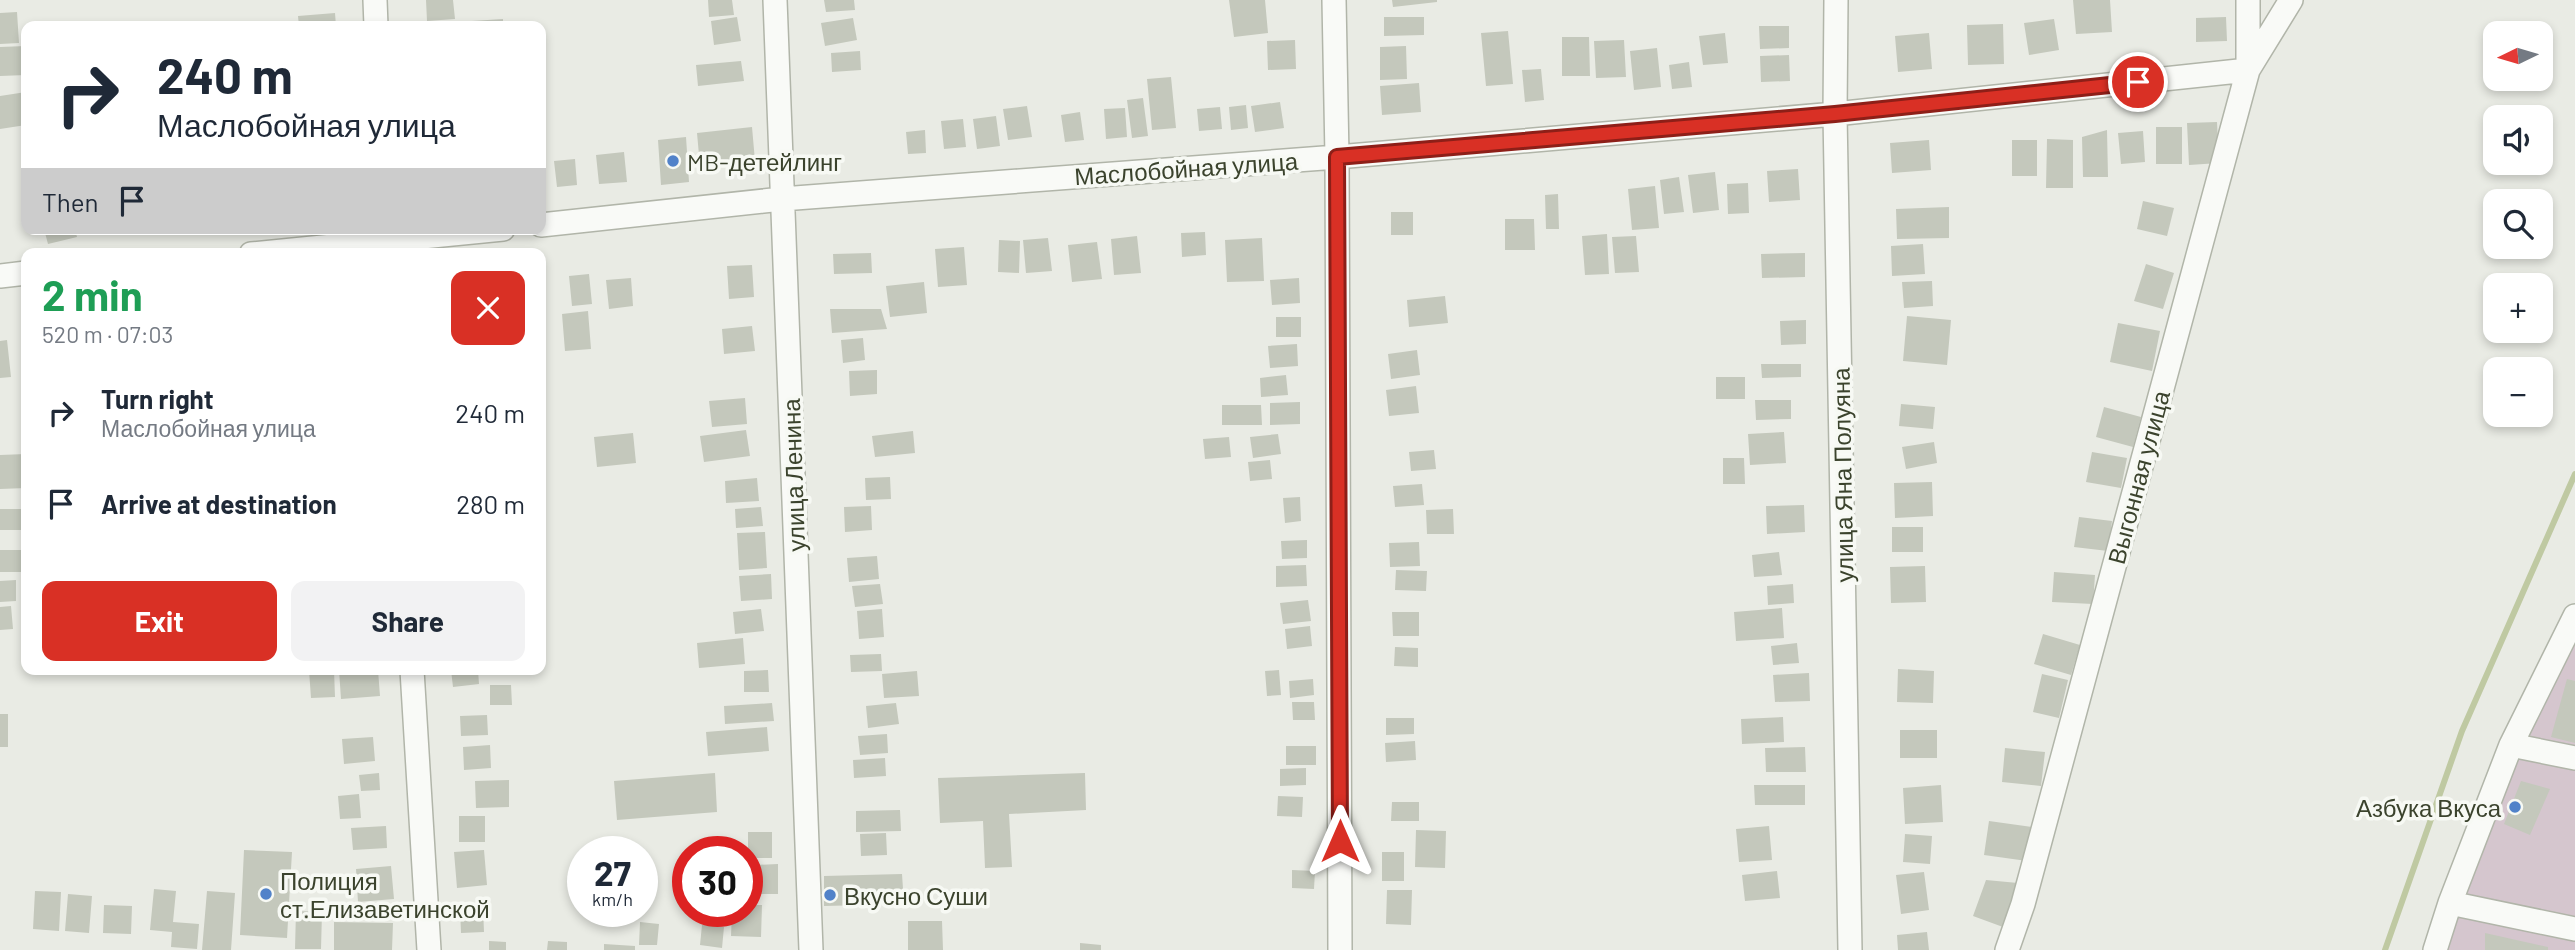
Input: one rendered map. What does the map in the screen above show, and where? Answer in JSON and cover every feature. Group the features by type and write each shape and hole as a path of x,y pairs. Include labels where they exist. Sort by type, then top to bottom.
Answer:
{"street":[{"path":"375,0 376,21"},
{"name":"улица Ленина","path":"775,0 811,950"},
{"path":"1334,0 1340,950"},
{"name":"улица Яна Полуяна","path":"1836,0 1835,114 1850,950"},
{"name":"Выгонная улица","path":"2007,950 2023,904 2248,70 2248,0"},
{"path":"2248,70 2291,0"},
{"name":"Маслобойная улица","path":"546,224 782,199 1337,157 1835,114 2248,70"},
{"path":"318,248 449,235"},
{"path":"0,276 21,274"},
{"path":"2435,950 2450,903 2511,745 2575,616"},
{"path":"412,675 429,950"},
{"path":"2511,745 2575,758"},
{"path":"2450,903 2575,929"}],"shaded area":[{"path":"2575,638 2575,950 2441,950 2519,755"}],"building":[{"path":"426,0 453,0 455,19 427,21"},
{"path":"708,0 732,0 734,15 709,17"},
{"path":"824,0 854,0 855,10 826,12"},
{"path":"1229,0 1265,0 1268,33 1234,37"},
{"path":"1392,0 1437,0 1437,2 1393,7"},
{"path":"2073,0 2110,0 2112,32 2076,34"},
{"path":"17,12 19,43 0,44 0,13"},
{"path":"335,13 336,21 298,21 298,16"},
{"path":"737,17 741,41 714,45 711,21"},
{"path":"1384,17 1424,17 1424,35 1384,36"},
{"path":"2226,17 2227,41 2196,42 2196,18"},
{"path":"853,18 857,40 825,46 821,23"},
{"path":"503,19 503,21 472,21"},
{"path":"2054,19 2059,50 2029,55 2024,23"},
{"path":"2003,24 2004,64 1968,65 1967,25"},
{"path":"1759,26 1789,26 1789,48 1760,49"},
{"path":"1508,31 1513,84 1486,86 1481,33"},
{"path":"1725,33 1728,63 1703,65 1699,36"},
{"path":"1929,33 1932,69 1898,72 1895,36"},
{"path":"1562,37 1589,37 1590,76 1562,76"},
{"path":"1295,40 1296,69 1268,70 1267,41"},
{"path":"1624,40 1626,77 1596,78 1594,41"},
{"path":"21,46 21,75 0,76 0,47"},
{"path":"1406,46 1407,79 1380,80 1380,47"},
{"path":"1657,48 1661,87 1634,90 1630,51"},
{"path":"860,51 861,70 832,72 831,53"},
{"path":"1789,55 1790,81 1761,82 1760,56"},
{"path":"741,61 744,81 698,86 696,65"},
{"path":"1689,62 1692,87 1672,89 1669,65"},
{"path":"1541,69 1544,100 1525,102 1522,70"},
{"path":"1171,77 1176,128 1152,130 1147,79"},
{"path":"1419,83 1421,112 1382,115 1380,86"},
{"path":"21,93 21,126 0,129 0,96"},
{"path":"1143,98 1148,136 1132,138 1127,100"},
{"path":"1280,102 1284,128 1255,132 1251,106"},
{"path":"1246,105 1248,128 1231,130 1229,107"},
{"path":"1027,106 1032,137 1008,140 1003,109"},
{"path":"1220,107 1222,129 1199,131 1197,109"},
{"path":"1125,108 1127,137 1106,139 1104,109"},
{"path":"1080,112 1084,140 1065,142 1061,115"},
{"path":"996,116 1000,146 977,149 973,119"},
{"path":"963,119 966,147 944,149 941,121"},
{"path":"2217,122 2219,163 2189,165 2187,123"},
{"path":"752,127 755,161 700,166 697,133"},
{"path":"2156,127 2182,127 2182,164 2156,164"},
{"path":"925,130 926,153 908,154 906,132"},
{"path":"2107,130 2108,177 2083,177 2082,137"},
{"path":"2143,131 2145,162 2121,164 2118,133"},
{"name":"MB-детейлинг","path":"686,137 689,182 661,185 658,140"},
{"path":"2047,139 2073,140 2073,188 2046,188"},
{"path":"1929,140 1931,170 1892,173 1890,143"},
{"path":"2012,140 2037,140 2037,176 2012,176"},
{"path":"624,152 627,182 599,184 596,155"},
{"path":"575,159 577,185 557,187 554,161"},
{"path":"1798,169 1800,200 1769,202 1767,171"},
{"path":"1715,172 1719,210 1693,213 1688,175"},
{"path":"1679,177 1684,212 1664,214 1660,180"},
{"path":"1748,183 1749,213 1728,214 1727,184"},
{"path":"1655,186 1659,228 1632,230 1628,189"},
{"path":"1558,194 1559,229 1546,229 1545,195"},
{"path":"2143,201 2174,208 2167,236 2137,229"},
{"path":"1949,207 1949,238 1897,239 1896,209"},
{"path":"1391,212 1413,212 1413,235 1391,235"},
{"path":"1505,219 1534,219 1535,250 1505,250"},
{"path":"1205,232 1206,255 1182,257 1181,233"},
{"path":"1607,234 1609,274 1585,275 1582,236"},
{"path":"46,235 76,235 77,237 48,244"},
{"path":"1137,236 1141,273 1114,275 1111,239"},
{"path":"1636,236 1639,272 1615,273 1612,237"},
{"path":"1048,238 1052,271 1026,273 1023,240"},
{"path":"1262,238 1264,281 1227,282 1225,240"},
{"path":"999,240 1020,241 1019,273 998,272"},
{"path":"1097,242 1102,279 1072,282 1068,245"},
{"path":"1923,244 1925,274 1892,276 1891,246"},
{"path":"964,247 967,285 938,287 935,249"},
{"path":"871,253 872,273 834,274 833,254"},
{"path":"1805,253 1805,277 1762,278 1761,254"},
{"path":"2146,264 2174,273 2163,309 2134,301"},
{"path":"752,265 754,297 729,299 727,266"},
{"path":"589,274 592,304 572,306 569,276"},
{"path":"631,278 633,306 609,309 606,280"},
{"path":"1299,278 1300,303 1272,305 1270,280"},
{"path":"1932,281 1933,306 1904,308 1902,282"},
{"path":"924,282 927,313 890,317 886,286"},
{"path":"1445,296 1448,323 1409,327 1407,300"},
{"path":"830,309 881,309 887,329 832,333"},
{"path":"588,311 591,349 565,351 562,314"},
{"path":"1907,316 1951,320 1947,365 1903,361"},
{"path":"1276,317 1301,317 1301,337 1276,337"},
{"path":"1806,320 1806,344 1781,345 1780,321"},
{"path":"2118,323 2160,331 2152,371 2110,362"},
{"path":"752,326 755,351 724,354 722,329"},
{"path":"863,338 865,360 843,363 841,340"},
{"path":"7,340 11,377 0,378 0,341"},
{"path":"1297,344 1298,366 1270,368 1268,346"},
{"path":"1417,350 1420,375 1391,379 1388,354"},
{"path":"1761,364 1801,364 1801,377 1762,378"},
{"path":"877,370 877,394 850,396 849,371"},
{"path":"1286,375 1288,395 1261,397 1260,378"},
{"path":"1716,377 1745,377 1745,399 1716,399"},
{"path":"1416,386 1419,413 1389,416 1386,390"},
{"path":"745,398 747,424 712,427 709,401"},
{"path":"1755,400 1791,400 1791,419 1756,420"},
{"path":"1300,402 1300,424 1270,425 1270,403"},
{"path":"1901,404 1935,407 1933,429 1899,426"},
{"path":"1222,405 1261,405 1262,425 1222,425"},
{"path":"2104,407 2141,417 2133,447 2096,437"},
{"path":"746,430 750,456 704,462 700,436"},
{"path":"913,431 915,453 875,457 872,436"},
{"path":"1784,432 1786,463 1750,465 1748,434"},
{"path":"633,433 636,463 597,467 594,437"},
{"path":"1278,434 1281,454 1253,458 1250,437"},
{"path":"1229,437 1231,457 1205,459 1203,439"},
{"path":"1934,442 1937,463 1906,469 1902,447"},
{"path":"1434,450 1436,469 1411,471 1409,452"},
{"path":"2092,452 2127,458 2121,488 2086,482"},
{"path":"21,454 21,488 0,489 0,455"},
{"path":"1723,458 1744,458 1745,484 1723,484"},
{"path":"1270,460 1272,479 1250,481 1248,462"},
{"path":"890,477 891,499 866,500 865,478"},
{"path":"757,478 759,501 726,503 725,481"},
{"path":"1932,482 1933,516 1895,518 1894,483"},
{"path":"1422,484 1424,505 1395,507 1393,486"},
{"path":"1300,497 1301,521 1285,523 1283,498"},
{"path":"1804,505 1805,532 1767,534 1766,506"},
{"path":"871,506 872,530 845,532 844,507"},
{"path":"761,507 763,526 736,528 735,509"},
{"path":"0,509 21,509 21,530 0,530"},
{"path":"1453,509 1454,534 1427,534 1426,510"},
{"path":"2079,517 2112,521 2108,551 2074,547"},
{"path":"1892,527 1923,527 1923,552 1892,552"},
{"path":"765,532 767,568 739,570 737,533"},
{"path":"1307,540 1307,558 1282,559 1281,541"},
{"path":"1419,542 1420,566 1390,567 1389,543"},
{"path":"0,550 21,550 21,572 0,572"},
{"path":"1779,552 1782,575 1754,577 1752,555"},
{"path":"877,556 879,579 849,582 847,558"},
{"path":"1306,565 1307,586 1276,587 1276,566"},
{"path":"1925,566 1926,602 1891,603 1890,567"},
{"path":"1396,570 1427,571 1426,591 1395,590"},
{"path":"2054,572 2095,575 2093,604 2052,602"},
{"path":"771,574 772,599 741,601 739,576"},
{"path":"16,580 16,601 0,602 0,581"},
{"path":"880,584 883,604 855,607 852,586"},
{"path":"1793,584 1794,603 1768,605 1767,586"},
{"path":"1308,600 1311,621 1283,624 1280,603"},
{"path":"11,606 13,629 0,630 0,607"},
{"path":"1782,608 1784,638 1736,641 1734,612"},
{"path":"761,609 764,631 735,634 733,612"},
{"path":"882,609 884,637 859,639 857,611"},
{"path":"1392,612 1419,612 1419,636 1393,636"},
{"path":"1310,626 1312,646 1287,649 1285,629"},
{"path":"2043,634 2080,645 2071,675 2034,664"},
{"path":"743,638 745,664 699,668 697,643"},
{"path":"1797,643 1799,663 1773,665 1771,646"},
{"path":"1395,647 1418,648 1418,667 1394,666"},
{"path":"881,654 882,671 851,672 850,655"},
{"path":"1898,669 1934,671 1933,703 1897,702"},
{"path":"768,670 769,692 744,692 744,671"},
{"path":"1279,670 1281,695 1267,696 1265,671"},
{"path":"917,671 919,696 884,698 882,674"},
{"path":"1809,673 1810,701 1775,702 1773,675"},
{"path":"2042,674 2068,680 2059,718 2033,712"},
{"path":"309,675 334,675 335,697 311,698"},
{"path":"339,675 378,675 380,696 341,699"},
{"path":"452,675 478,675 479,684 453,687"},
{"path":"1313,679 1314,695 1290,698 1289,681"},
{"path":"2567,679 2575,681 2575,743 2551,737"},
{"path":"490,685 511,685 512,705 490,705"},
{"path":"1292,702 1314,702 1315,720 1293,720"},
{"path":"772,703 774,721 725,724 724,706"},
{"path":"896,703 899,724 868,728 866,706"},
{"path":"0,714 8,714 8,747 0,747"},
{"path":"487,715 488,735 461,736 460,716"},
{"path":"1783,717 1784,742 1742,744 1741,719"},
{"path":"1386,718 1414,718 1414,734 1386,735"},
{"path":"767,727 769,751 708,756 706,732"},
{"path":"1900,730 1937,730 1937,758 1900,758"},
{"path":"887,734 888,753 860,755 858,736"},
{"path":"373,737 375,761 344,764 342,739"},
{"path":"1415,741 1416,760 1386,762 1385,743"},
{"path":"490,745 491,768 464,770 463,747"},
{"path":"1286,746 1316,746 1316,765 1286,765"},
{"path":"1805,747 1806,772 1766,772 1765,748"},
{"path":"2005,748 2045,752 2041,786 2002,782"},
{"path":"885,758 886,776 854,778 853,760"},
{"path":"1306,768 1306,785 1280,786 1280,769"},
{"path":"379,773 380,790 361,791 359,775"},
{"path":"715,773 717,812 617,820 614,781"},
{"path":"1085,773 1086,810 1009,814 1012,867 985,868 983,821 940,823 938,778"},
{"path":"509,780 509,807 476,808 475,781"},
{"path":"2521,781 2550,789 2530,835 2504,824"},
{"path":"1754,785 1805,785 1805,805 1755,805"},
{"path":"1941,785 1943,822 1905,824 1903,788"},
{"path":"359,794 361,818 340,819 338,796"},
{"path":"1278,796 1303,797 1302,817 1277,816"},
{"path":"1392,802 1419,802 1419,821 1391,821"},
{"path":"900,810 901,831 856,832 856,811"},
{"path":"459,816 485,816 485,842 459,842"},
{"path":"1989,821 2032,827 2027,861 1984,855"},
{"path":"386,826 387,848 353,850 351,828"},
{"path":"1769,826 1772,860 1739,862 1736,829"},
{"path":"1416,830 1446,831 1445,868 1415,867"},
{"path":"748,832 772,832 772,858 763,858 763,836 748,836"},
{"path":"886,833 887,855 861,856 860,834"},
{"path":"1905,834 1932,836 1930,864 1903,862"},
{"name":"Полиция ст.Елизаветинской","path":"244,850 292,852 287,938 240,935"},
{"path":"484,850 487,885 457,888 454,852"},
{"path":"1382,852 1404,852 1404,881 1382,881"},
{"path":"778,864 778,894 763,894 763,865"},
{"path":"391,866 394,899 358,902 356,869"},
{"path":"1292,870 1315,871 1314,889 1292,888"},
{"path":"1777,871 1780,898 1745,901 1742,875"},
{"path":"1924,872 1929,910 1901,914 1896,875"},
{"path":"902,874 904,904 824,906 824,876"},
{"path":"1986,880 2018,883 2003,927 1973,916"},
{"path":"154,889 176,891 173,922 199,924 197,949 171,947 172,932 150,930"},
{"path":"1387,890 1412,890 1411,925 1386,924"},
{"path":"35,891 61,892 59,931 33,929"},
{"path":"207,891 235,893 231,950 202,950"},
{"path":"68,894 92,896 89,933 65,931"},
{"path":"104,905 132,906 131,934 103,933"},
{"path":"483,908 484,932 461,933 460,909"},
{"path":"296,911 322,912 321,949 295,949"},
{"path":"908,921 942,921 943,950 908,950"},
{"path":"334,922 393,923 392,950 334,950"},
{"path":"659,924 657,945 639,945 640,927 658,927"},
{"path":"702,927 724,927 722,948 700,945"},
{"path":"731,927 761,927 761,937 731,936"},
{"path":"1927,932 1929,950 1898,950 1897,935"},
{"path":"2485,933 2548,947 2548,950 2485,950"},
{"path":"489,941 506,942 506,950 489,950"},
{"path":"548,941 567,942 567,950 547,950"},
{"path":"1080,943 1101,945 1101,950 1080,950"},
{"path":"604,944 635,946 635,950 604,950"}],"waterway":[{"path":"2385,950 2462,731 2575,474"}],"place":[{"name":"MB-детейлинг","path":"673,161"},
{"name":"Азбука Вкуса","path":"2515,807"},
{"name":"Полиция ст.Елизаветинской","path":"266,894"},
{"name":"Вкусно Суши","path":"830,895"}],"route":[{"path":"1340,841 1337,157 1835,114 2138,82"}]}
